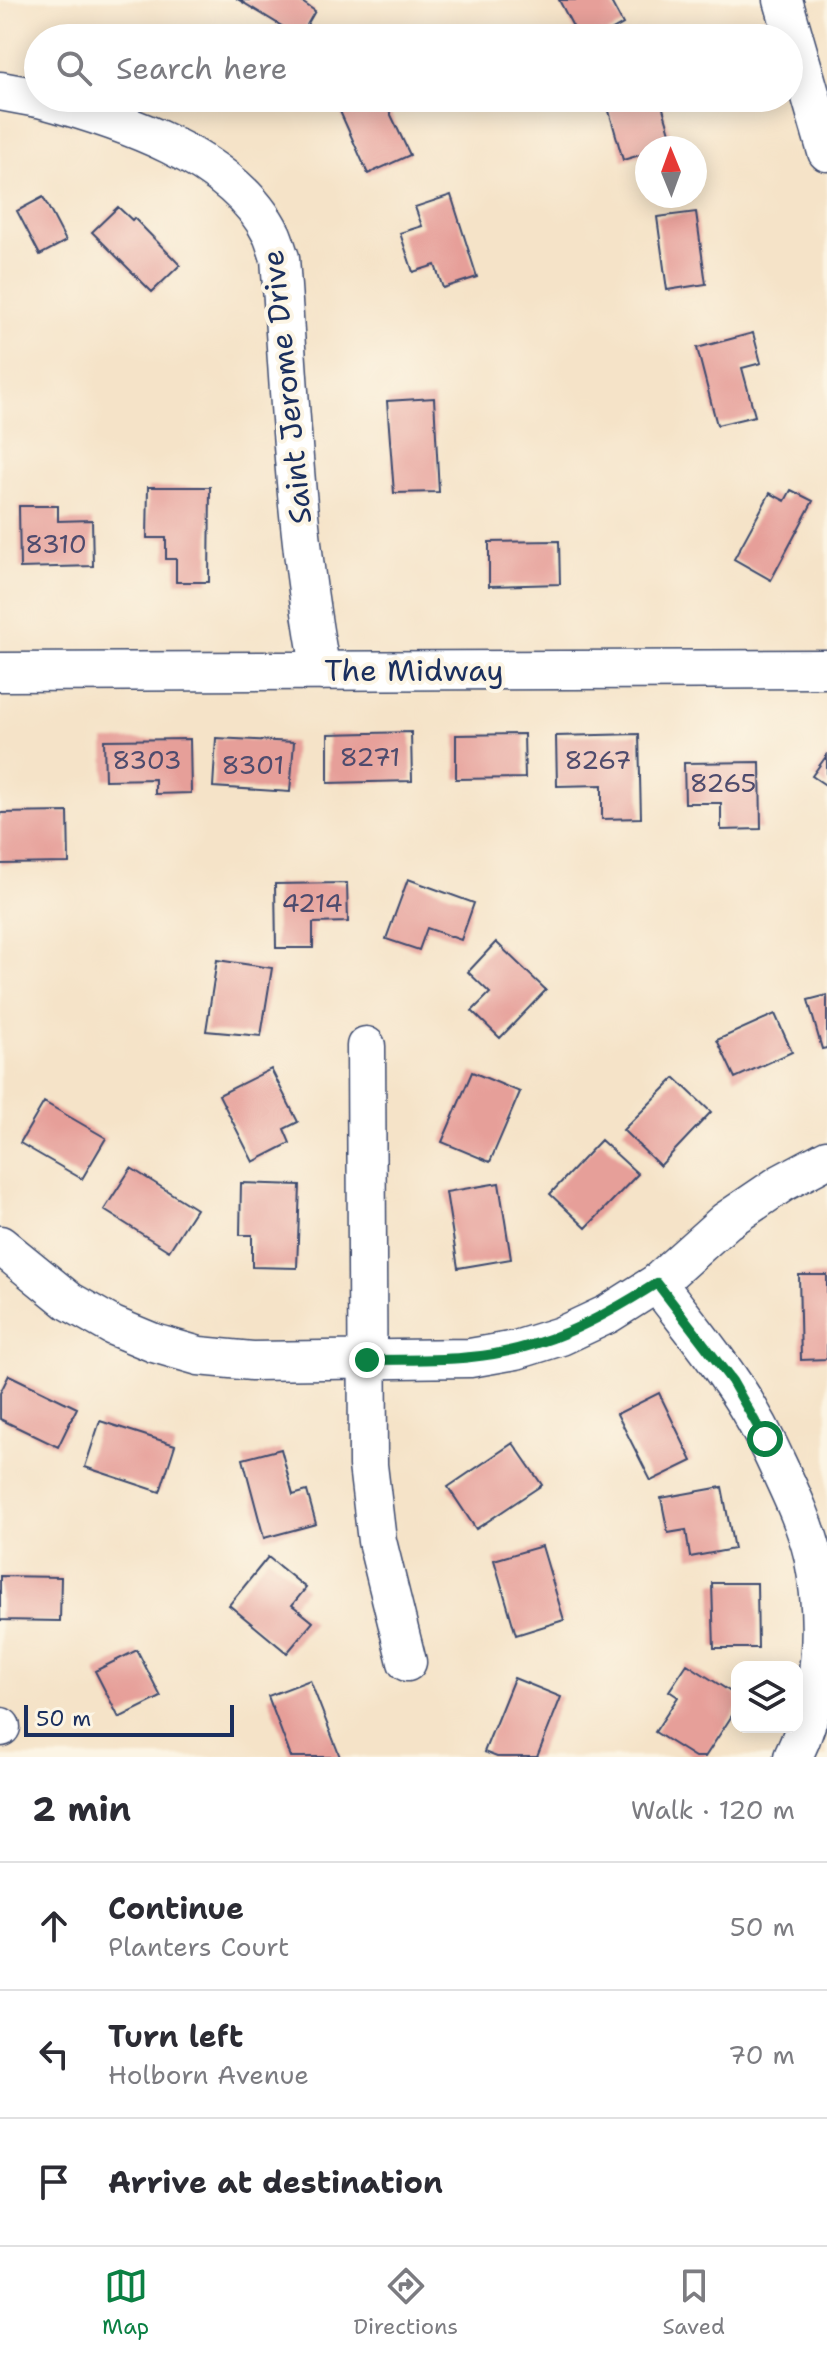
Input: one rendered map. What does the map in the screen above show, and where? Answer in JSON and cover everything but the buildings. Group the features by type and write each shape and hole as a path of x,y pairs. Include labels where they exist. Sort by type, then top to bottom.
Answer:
{"street":[{"path":"783,0 790,24"},
{"path":"803,69 827,152"},
{"name":"Saint Jerome Drive","path":"0,91 24,95"},
{"name":"Saint Jerome Drive","path":"90,112 136,128 194,157 225,179 255,209 272,234 280,258 299,511 309,608 321,671"},
{"name":"The Midway","path":"0,672 827,669"},
{"path":"366,1046 368,1465 377,1541 407,1662"},
{"path":"0,1245 69,1301 113,1326 154,1343 199,1356 252,1361 470,1358 516,1350 561,1336 608,1314 657,1283 726,1221 782,1183 827,1159"},
{"path":"657,1283 732,1381 765,1439 795,1502 813,1555 821,1600 821,1651 815,1696 793,1757"}],"route":[{"path":"367,1360 470,1358 516,1350 561,1336 608,1314 657,1283 732,1381 765,1439"}]}
